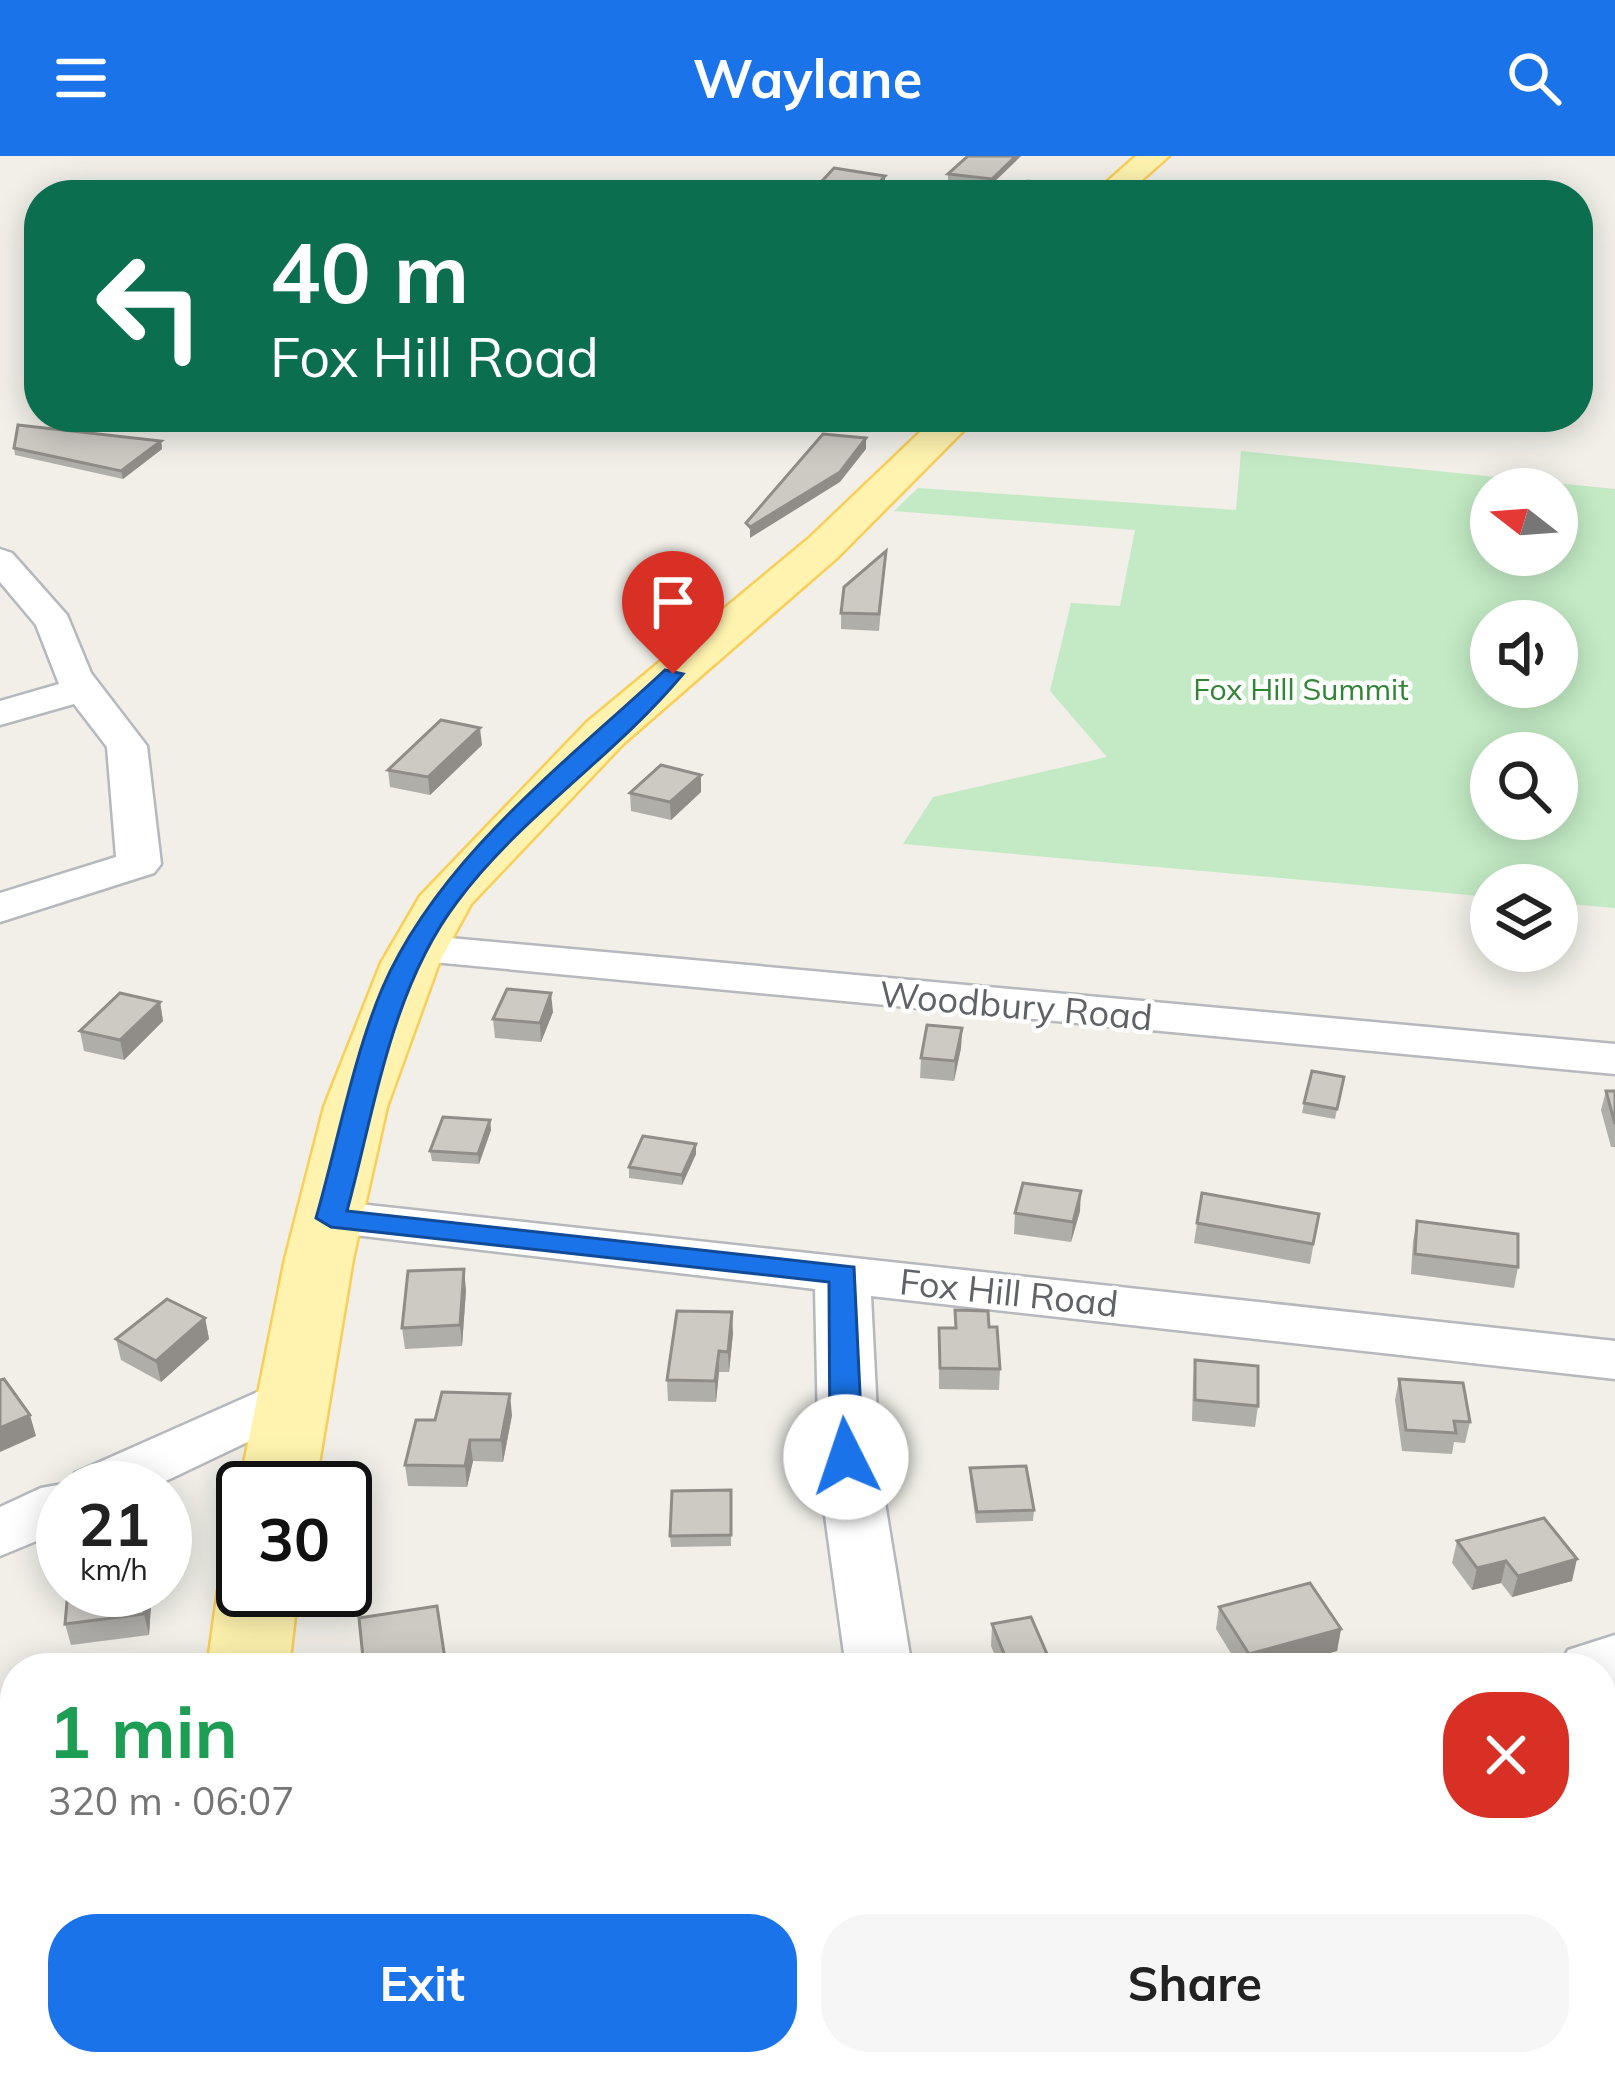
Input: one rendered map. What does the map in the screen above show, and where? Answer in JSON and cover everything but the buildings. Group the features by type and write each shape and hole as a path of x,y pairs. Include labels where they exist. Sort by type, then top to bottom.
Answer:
{"main road":[{"path":"1125,180 1154,156"},
{"path":"283,1461 331,1218 394,991 448,896 573,765 823,548 943,432"},
{"path":"250,1653 255,1617"}],"street":[{"path":"0,560 54,623 82,690 128,746 139,864 0,908"},
{"path":"0,713 82,690"},
{"name":"Woodbury Road","path":"417,949 1615,1059"},
{"name":"Fox Hill Road","path":"331,1218 1615,1360"},
{"path":"844,1274 842,1419 858,1573 876,1653"},
{"path":"155,1461 296,1395"},
{"path":"0,1533 36,1516"}],"green space":[{"name":"Fox Hill Summit","path":"1241,451 1470,474 1470,576 1578,576 1578,485 1615,489 1615,908 1578,905 1578,864 1470,864 1470,895 903,844 933,797 1107,757 1050,691 1071,603 1120,606 1135,530 894,511 918,488 1236,510"}],"route":[{"path":"673,674 605,733 448,896 394,991 341,1166 331,1218 844,1274 846,1457"}]}
